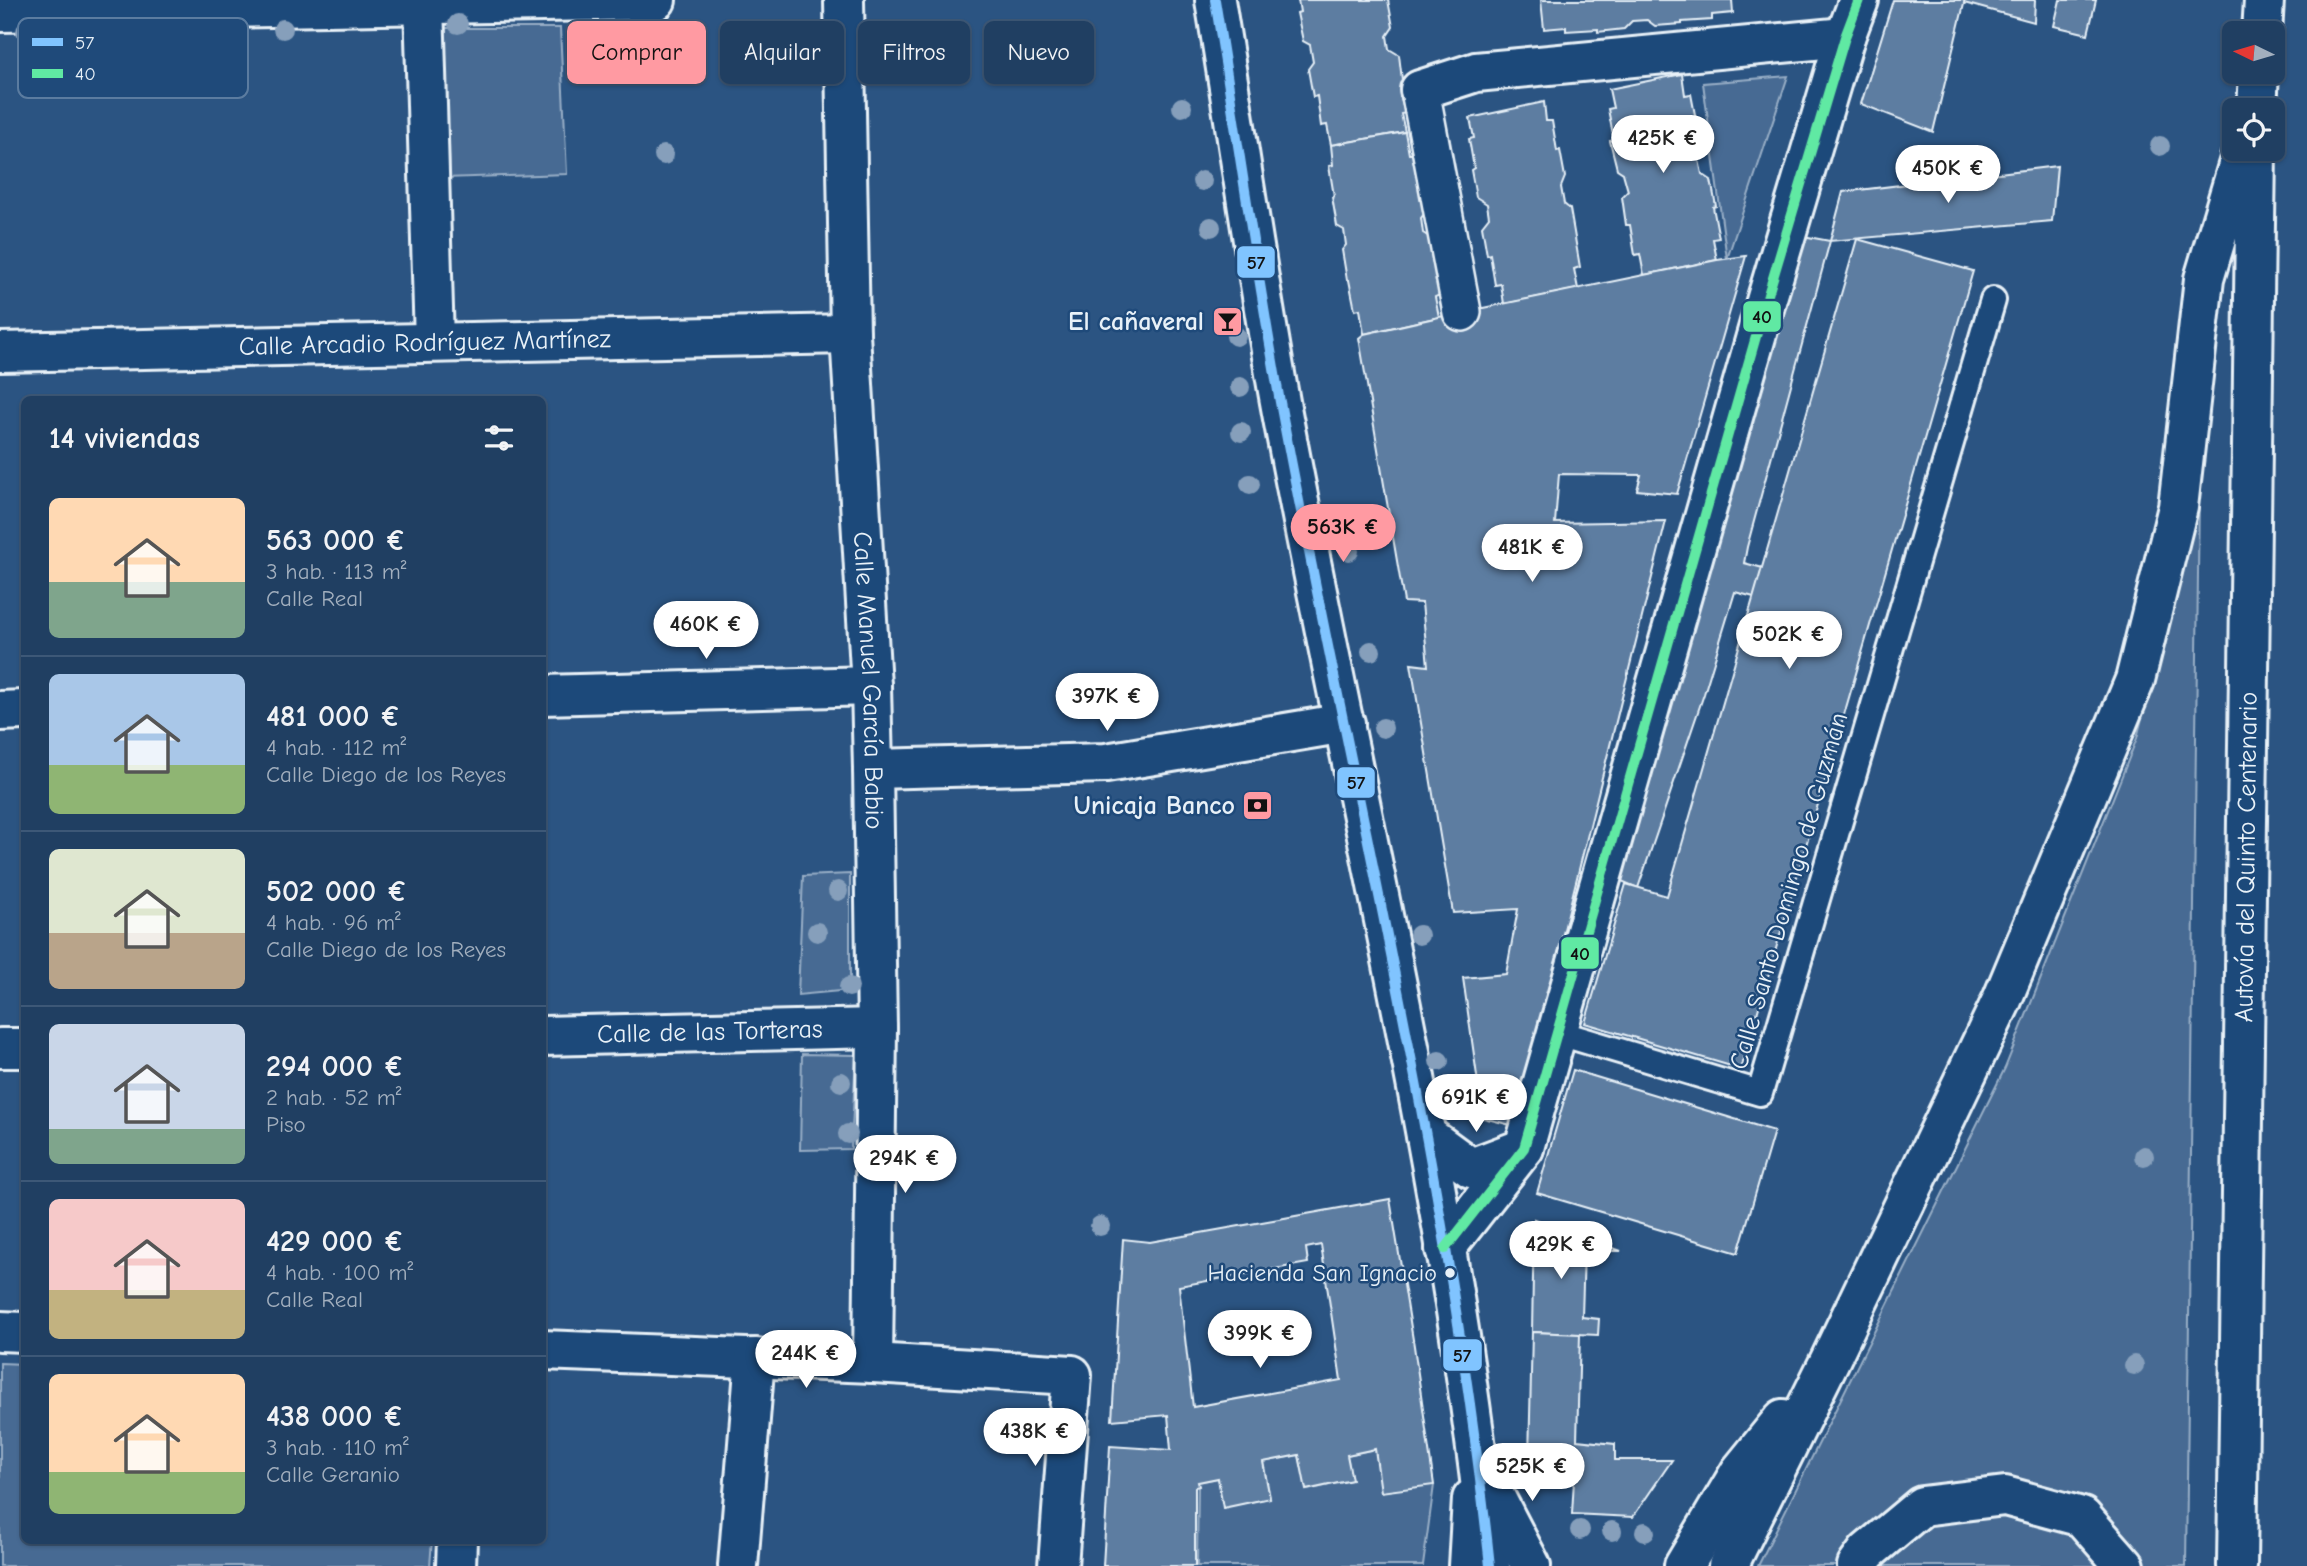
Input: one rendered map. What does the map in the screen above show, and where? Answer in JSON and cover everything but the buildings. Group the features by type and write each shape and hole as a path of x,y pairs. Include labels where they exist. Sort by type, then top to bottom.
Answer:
{"main road":[{"path":"0,12 656,0"},
{"name":"Calle Manuel García Babio","path":"844,0 850,334 873,769 877,1028 873,1363"},
{"path":"1215,0 1280,400 1426,1135 1477,1454 1490,1566"},
{"path":"1446,1249 1524,1148 1767,298 1845,37 1859,0"},
{"path":"2263,21 2264,0"},
{"path":"424,3 434,342"},
{"path":"1420,90 1476,72 1845,37"},
{"path":"1728,1566 2002,1000 2135,680 2178,507 2204,279 2239,161"},
{"name":"Autovía del Quinto Centenario","path":"2237,1566 2256,161"},
{"name":"Calle Arcadio Rodríguez Martínez","path":"0,352 850,334"},
{"path":"546,695 870,686"},
{"path":"0,710 21,710"},
{"path":"873,769 1106,763 1345,723"},
{"name":"Calle de las Torteras","path":"546,1035 877,1028"},
{"path":"0,1048 21,1048"},
{"path":"1426,1135 1471,1167 1524,1148"},
{"path":"0,1331 21,1332"},
{"path":"546,1350 873,1363 1072,1375 1058,1566"},
{"path":"738,1566 755,1359"},
{"path":"1684,1566 1740,1472 1830,1360"},
{"path":"1468,1566 1477,1454"},
{"path":"1477,1454 1531,1566"},
{"path":"1857,1566 1867,1552 1922,1506 2004,1496 2082,1517 2125,1566"},
{"path":"456,1566 457,1544"}],"street":[{"path":"1420,90 1462,312"}],"lane":[{"name":"Calle Santo Domingo de Guzmán","path":"1556,1032 1760,1093 1993,300"}],"shaded area":[{"path":"442,28 560,28 567,174 444,178"},
{"path":"1788,76 1727,259 1703,83"},
{"path":"2199,491 2186,1566 1758,1566 2005,1068 2137,738"},
{"path":"850,874 850,990 798,995 803,876"},
{"path":"802,1054 856,1055 851,1149 800,1150"},
{"path":"0,1363 21,1364 21,1544 432,1544 430,1566 0,1566"},
{"path":"1375,1449 1434,1485 1423,1566 1197,1566 1198,1482 1218,1478 1224,1507 1270,1498 1263,1462 1299,1455 1307,1490 1352,1480 1347,1455"}],"transit line":[{"name":"57","path":"1215,0 1280,402 1425,1128 1472,1419 1490,1566"},
{"name":"40","path":"1445,1249 1524,1148 1767,298 1845,37 1859,0"}],"place":[{"name":"El cañaveral","path":"1227,322"},
{"name":"Unicaja Banco","path":"1258,806"},
{"name":"Hacienda San Ignacio","path":"1450,1273"}]}
